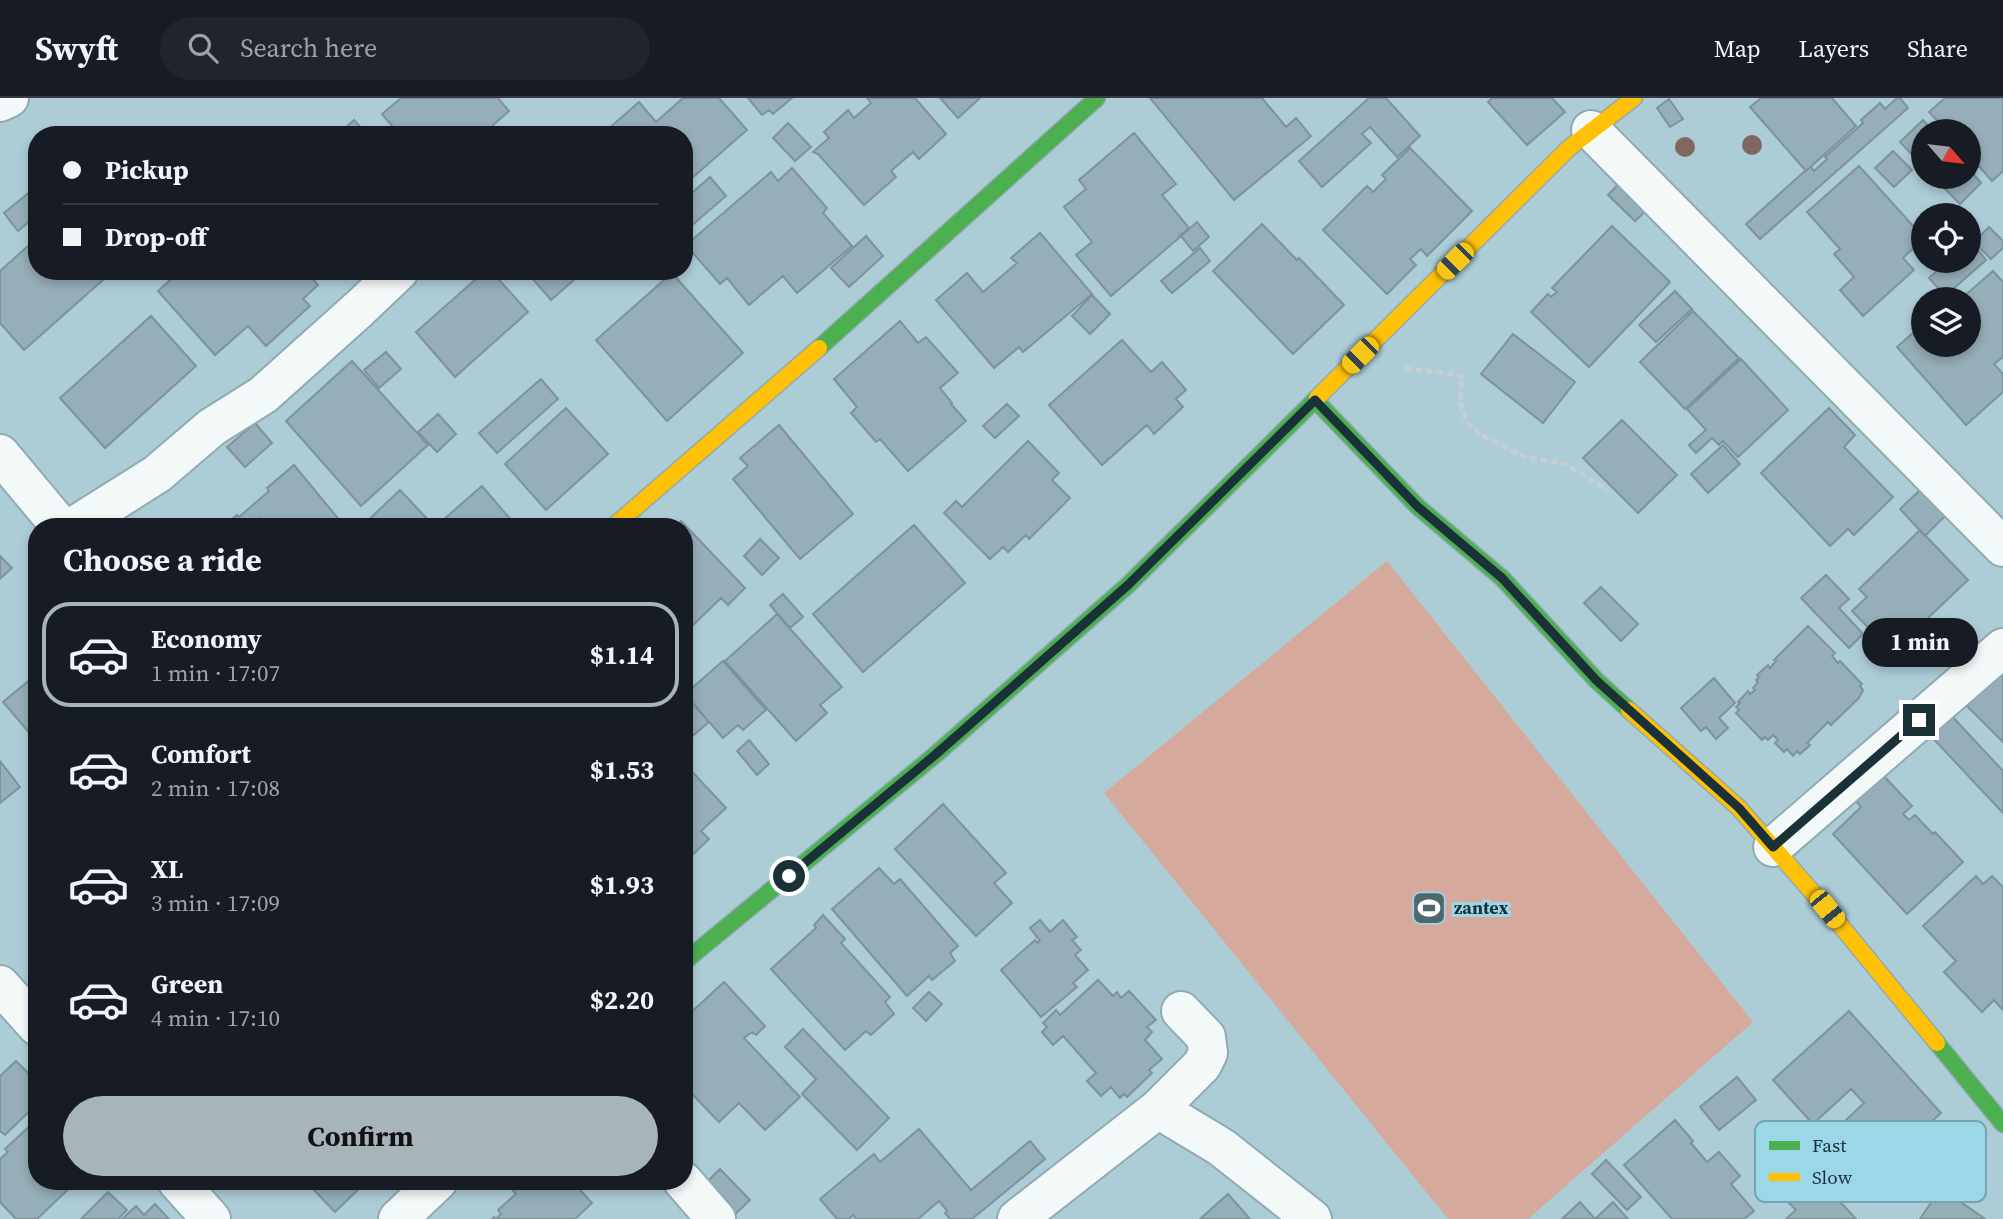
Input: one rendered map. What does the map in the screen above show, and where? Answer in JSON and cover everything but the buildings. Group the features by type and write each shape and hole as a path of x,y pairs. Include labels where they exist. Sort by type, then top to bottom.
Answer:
{"street":[{"path":"0,102 9,98"},
{"path":"623,518 808,358 1097,98"},
{"path":"693,955 935,755 1128,585 1569,148 1634,98"},
{"path":"1591,130 2003,547"},
{"path":"87,518 157,474 212,427 263,396 390,280"},
{"path":"1315,400 1418,507 1502,578 1597,681 1739,808 1827,909 2003,1124"},
{"path":"0,454 53,518"},
{"path":"1773,847 2003,648"},
{"path":"0,985 28,1016"},
{"path":"1017,1219 1158,1109 1202,1065 1208,1053 1206,1037 1181,1011"},
{"path":"1158,1109 1221,1147 1312,1219"},
{"path":"185,1190 211,1219"},
{"path":"398,1219 429,1190"},
{"path":"691,1190 716,1219"}],"path":[{"path":"1360,355 1404,368 1462,376 1460,403 1467,424 1485,437 1525,457 1566,464 1608,490"}],"shaded area":[{"name":"zantex","path":"1387,561 1753,1022 1528,1219 1448,1219 1104,793"}],"traffic: fast":[{"path":"819,348 1097,98"},
{"path":"693,955 935,755 1128,585 1317,398"},
{"path":"1315,400 1418,507 1502,578 1597,681 1629,710"},
{"path":"1937,1043 2003,1124"}],"traffic: slow":[{"path":"1317,398 1569,148 1634,98"},
{"path":"623,518 819,348"},
{"path":"1629,710 1739,808 1827,909 1937,1043"}],"place":[{"name":"zantex","path":"1429,908"}],"route":[{"path":"789,876 935,755 1128,585 1315,400 1418,507 1502,578 1597,681 1739,808 1773,847 1919,720"}]}
